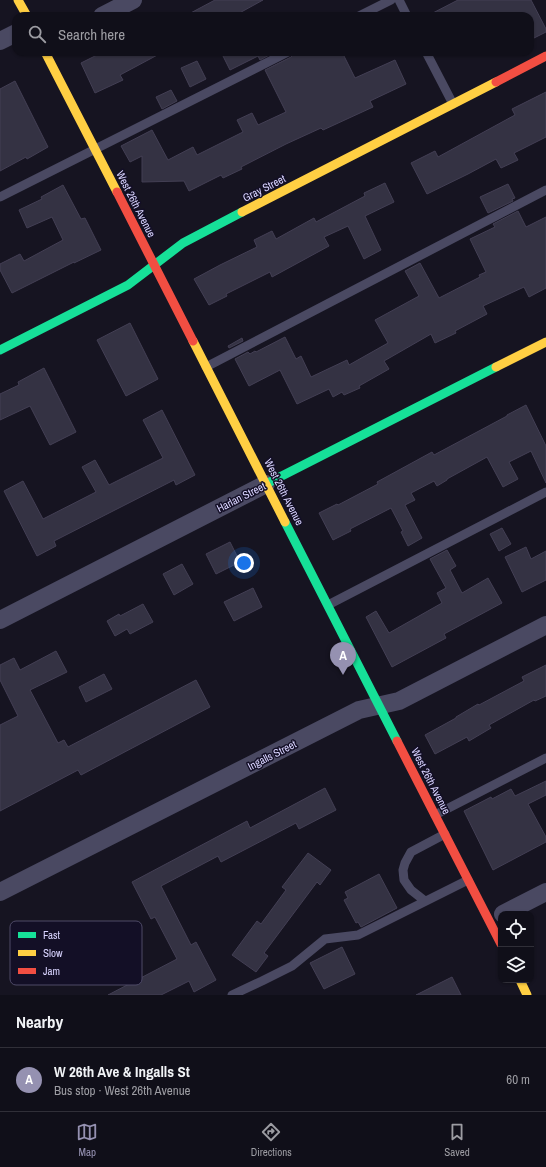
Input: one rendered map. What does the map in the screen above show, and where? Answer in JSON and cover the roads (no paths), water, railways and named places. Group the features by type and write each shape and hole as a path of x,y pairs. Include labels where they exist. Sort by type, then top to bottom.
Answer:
{"street":[{"path":"18,0 25,12"},
{"path":"110,12 133,0"},
{"path":"0,41 12,35"},
{"name":"West 26th Avenue","path":"47,56 468,880 498,917"},
{"name":"Gray Street","path":"0,350 128,285 183,243 546,56"},
{"name":"Harlan Street","path":"0,620 546,342"},
{"name":"Ingalls Street","path":"0,892 359,710 399,701 546,625"},
{"path":"510,911 546,892"},
{"path":"521,983 527,995"}],"lane":[{"path":"367,12 391,0"},
{"path":"399,0 405,12"},
{"path":"0,197 280,56"},
{"path":"428,56 453,104"},
{"path":"206,367 546,190"},
{"path":"328,605 546,492"},
{"path":"435,815 546,758"},
{"path":"425,901 411,890 404,880 403,870 405,863 411,852 445,834"},
{"path":"232,995 292,966 325,938 358,935 468,880"}],"place":[{"name":"W 26th Ave & Ingalls St","path":"343,675"}]}
